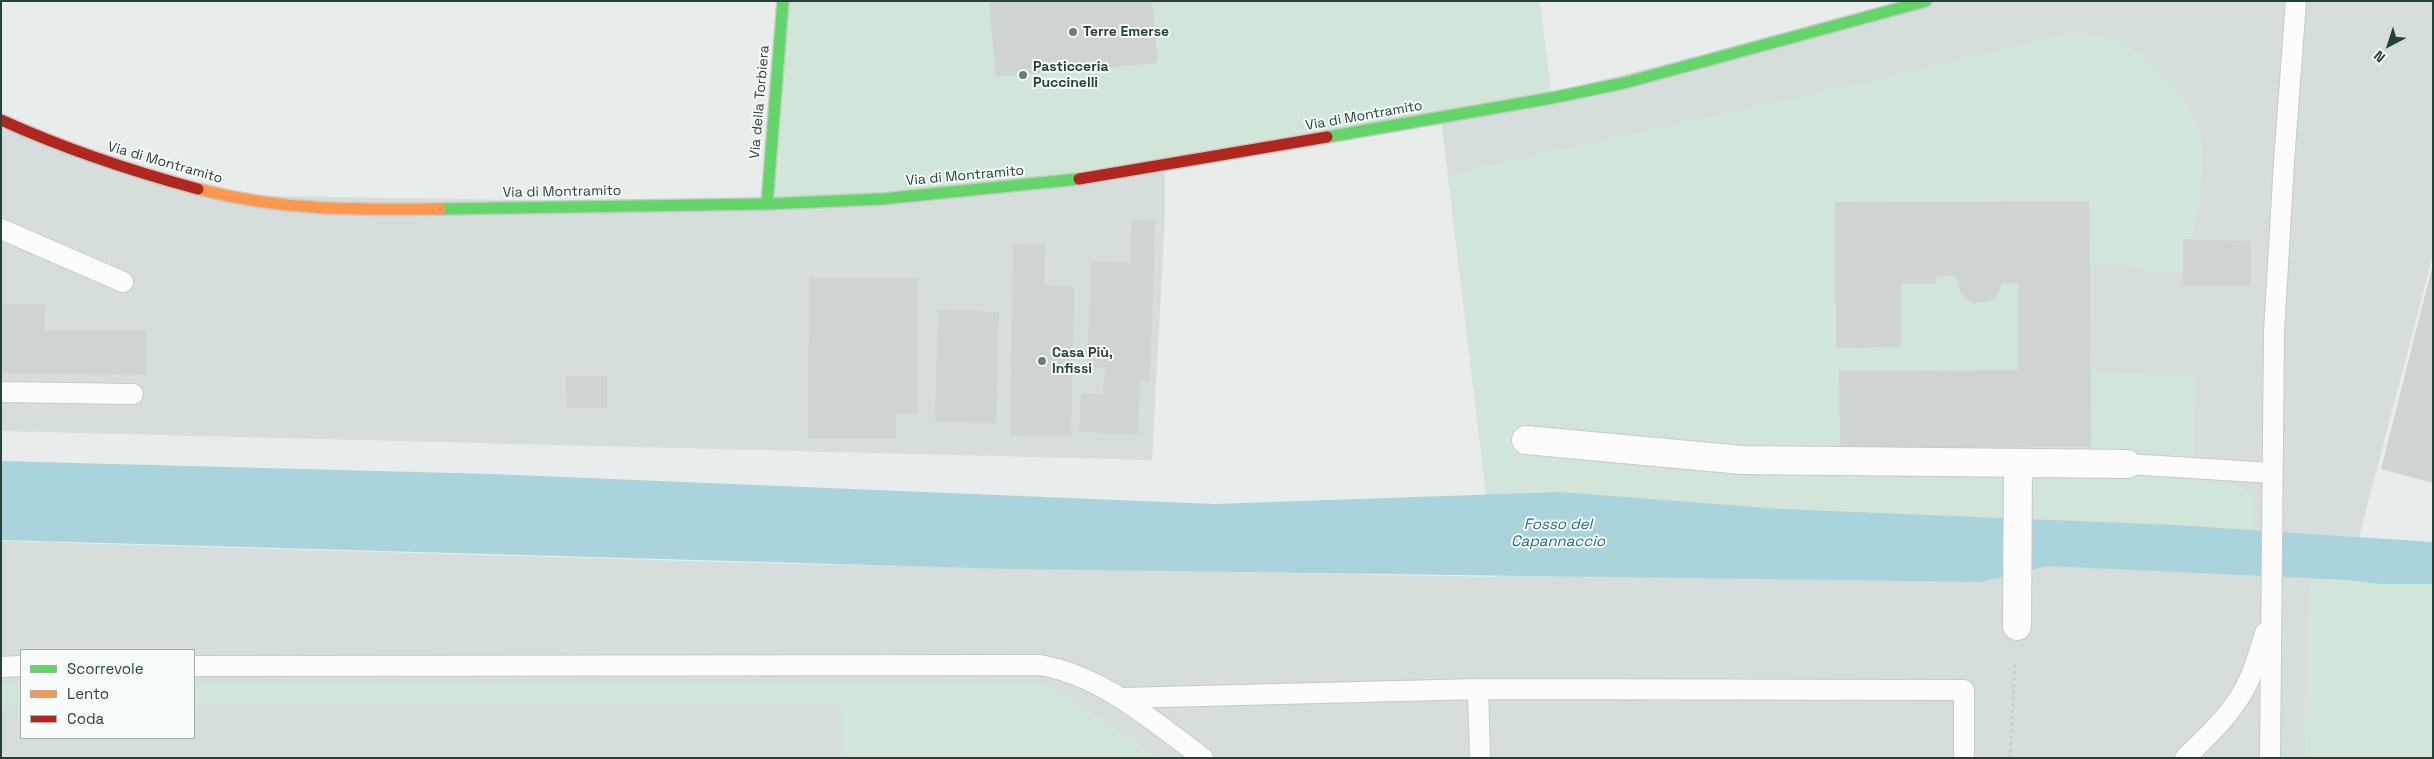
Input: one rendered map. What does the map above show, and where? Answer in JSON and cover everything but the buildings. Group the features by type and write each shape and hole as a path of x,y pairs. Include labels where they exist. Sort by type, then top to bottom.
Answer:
{"main road":[{"name":"Via della Torbiera","path":"767,204 783,1"},
{"name":"Via di Montramito","path":"1,120 34,135 139,173 221,195 258,202 334,210 767,204 882,199 1100,177 1431,120 1624,83 1926,1"}],"street":[{"path":"1526,440 1742,460 2127,464"},
{"path":"2017,626 2018,463"}],"lane":[{"path":"2270,758 2274,332 2296,1"},
{"path":"1,228 123,282"},
{"path":"1,392 133,394"},
{"path":"2127,464 2272,473"},
{"path":"2185,758 2218,724 2242,694 2252,674 2272,615"},
{"path":"195,666 1040,665 1068,670 1122,698 1203,758"},
{"path":"1,666 20,666"},
{"path":"1122,698 1478,689 1964,690 1964,758"},
{"path":"1478,689 1480,758"}],"path":[{"path":"2010,758 2017,626"}],"shaded area":[{"path":"1926,1 2433,1 2433,255 2359,537 2311,535 2305,758 1,758 1,541 792,564 1496,577 1441,119"},
{"path":"1,120 221,195 767,204 1165,166 1165,217 1152,460 1,431"}],"green space":[{"path":"783,1 1540,1 1552,98 1100,177 767,204"},
{"path":"2064,34 2102,36 2117,41 2132,50 2147,60 2174,87 2193,117 2202,146 2201,182 2195,223 2183,274 2089,262 2089,201 1835,202 1836,348 1901,347 1901,284 1955,275 1961,294 1974,303 1988,302 1996,297 2002,283 2018,283 2018,370 1839,371 1840,448 2091,447 2090,372 2196,375 2194,478 2227,481 2253,494 2252,531 1773,509 1560,492 1486,495 1449,175 1909,72"},
{"path":"2309,578 2433,583 2433,758 2305,758"},
{"path":"1,683 20,683 20,706 1,706"},
{"path":"195,683 1045,684 1160,758 842,758 842,706 195,706"}],"water":[{"name":"Fosso del Capannaccio","path":"1,461 491,474 1214,504 1560,492 1781,509 2175,525 2433,542 2433,584 2381,584 2348,580 2047,566 1981,582 1010,569 1,540"}],"traffic: fast":[{"path":"767,204 783,1"},
{"path":"1327,137 1552,98 1624,83 1926,1"},
{"path":"440,209 767,204 882,199 1079,179"}],"traffic: slow":[{"path":"198,189 259,202 319,208 440,209"}],"traffic: jam":[{"path":"1,120 98,159 198,189"},
{"path":"1079,179 1327,137"}],"place":[{"name":"Terre Emerse","path":"1073,32"},
{"name":"Pasticceria Puccinelli","path":"1023,75"},
{"name":"Casa Più, Infissi","path":"1042,361"}]}
